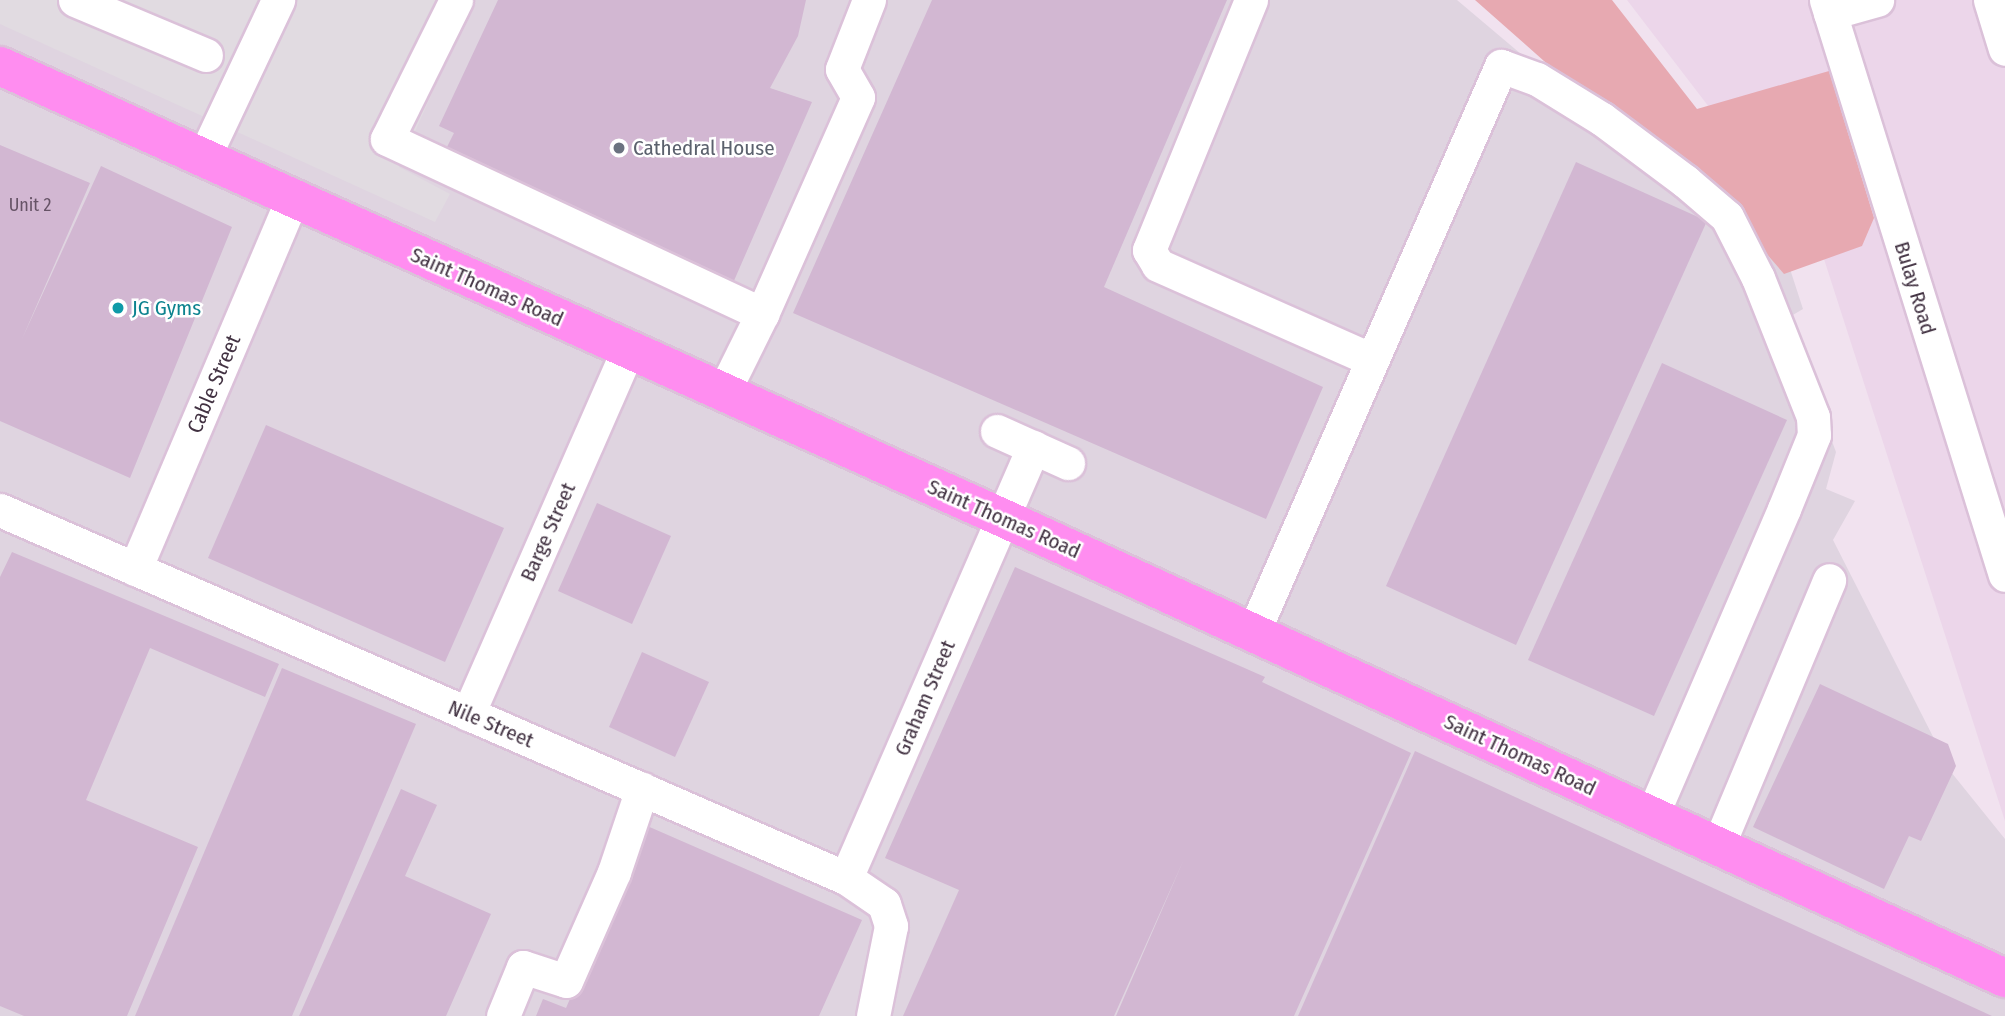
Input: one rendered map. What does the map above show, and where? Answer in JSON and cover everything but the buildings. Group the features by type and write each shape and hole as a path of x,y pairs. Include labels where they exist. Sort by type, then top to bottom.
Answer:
{"main road":[{"name":"Saint Thomas Road","path":"0,66 292,200 1003,518 2005,978"}],"street":[{"path":"75,0 206,55"},
{"path":"203,159 278,0"},
{"path":"456,0 387,139 762,314"},
{"path":"723,393 762,314 859,97 842,69 869,0"},
{"path":"1251,0 1149,250 1158,265 1372,360"},
{"path":"1828,7 1877,0"},
{"path":"1990,0 2005,49"},
{"name":"Bulay Road","path":"1828,7 2005,575"},
{"path":"1252,633 1501,66 1538,79 1570,97 1685,181 1727,217 1758,278 1813,417 1814,435 1652,815"},
{"name":"Cable Street","path":"135,569 292,200"},
{"name":"Barge Street","path":"468,714 628,350"},
{"path":"997,431 1068,463"},
{"name":"Graham Street","path":"846,878 1032,447"},
{"name":"Nile Street","path":"0,510 846,878 884,904 891,926 873,1016"},
{"path":"1718,846 1829,580"},
{"path":"503,1016 523,967 566,981 614,872 642,789"}],"shaded area":[{"path":"0,0 1457,0 1617,135 1779,235 1803,309 1786,319 1836,452 1826,489 1855,501 1833,540 1951,772 2005,839 2005,1016 0,1016"},
{"path":"0,0 474,0 399,167 450,194 435,222 0,24"},
{"path":"1475,0 1612,0 1697,109 1829,71 1874,218 1862,246 1784,274 1716,195 1553,69"},
{"path":"1627,0 2005,0 2005,821 1823,256"}],"place":[{"name":"Cathedral House","path":"619,148"},
{"name":"JG Gyms","path":"118,308"}]}
